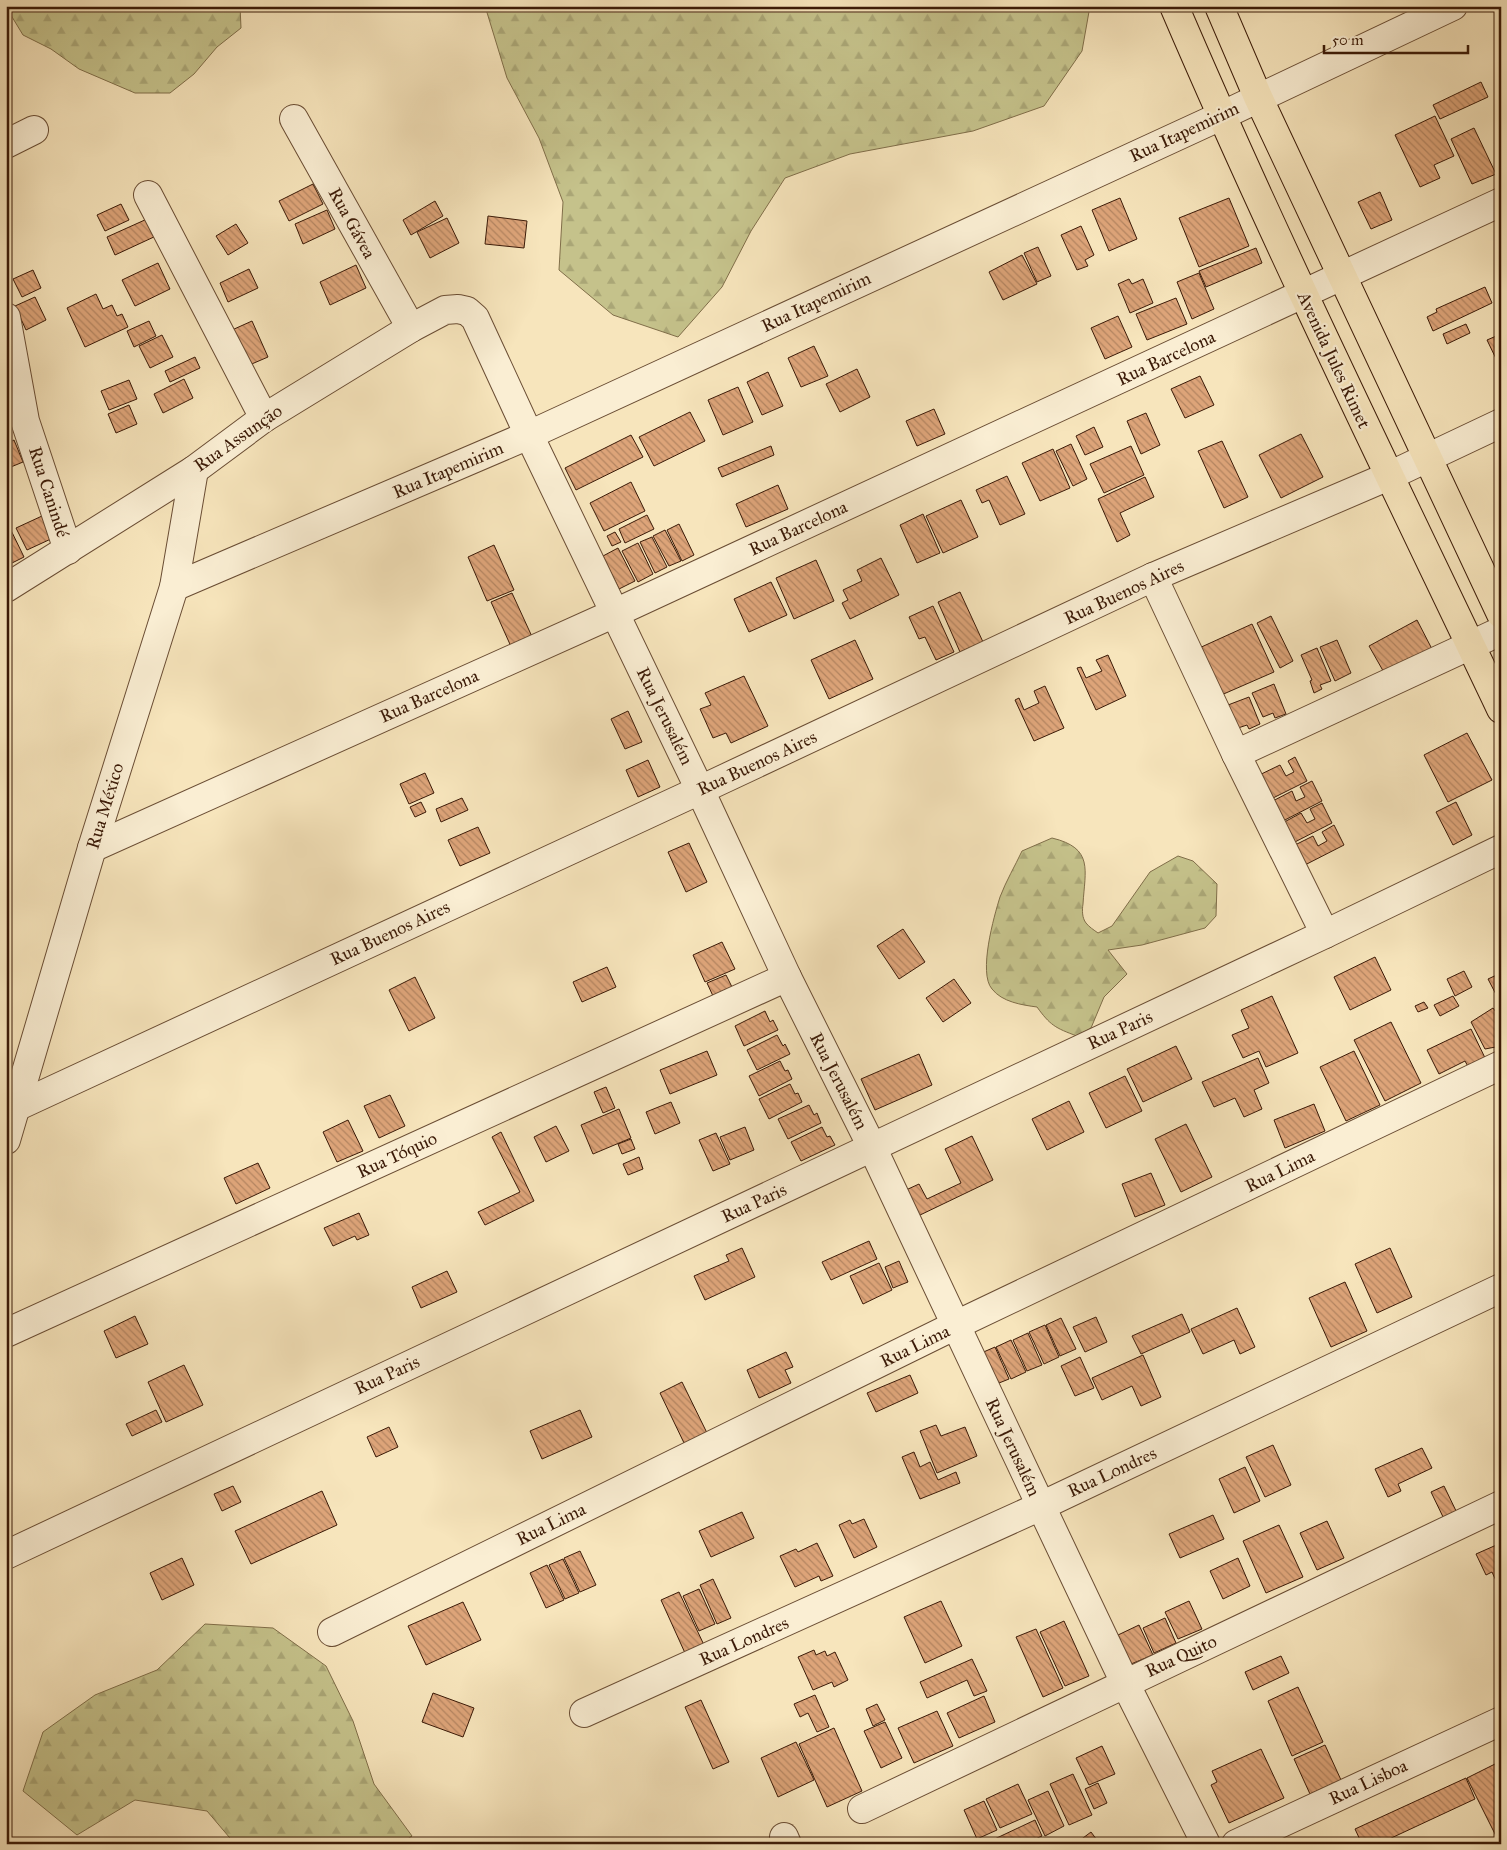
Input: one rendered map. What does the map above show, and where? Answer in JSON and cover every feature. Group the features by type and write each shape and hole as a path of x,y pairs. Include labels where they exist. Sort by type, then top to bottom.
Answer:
{"main road":[{"name":"Avenida Jules Rimet","path":"1174,6 1221,116 1303,295 1501,709"},
{"path":"1219,6 1258,98 1501,614"}],"street":[{"name":"Rua Itapemirim","path":"174,587 529,435 1221,116 1453,6"},
{"name":"Rua Gávea","path":"294,119 411,328"},
{"path":"6,144 34,130"},
{"path":"148,195 264,418"},
{"name":"Rua Barcelona","path":"92,848 615,613 1501,202"},
{"name":"Rua Assunção","path":"6,588 194,470 264,418 411,328 445,310 467,310 475,318"},
{"name":"Rua Canindé","path":"6,317 25,421 68,550"},
{"name":"Rua Jerusalém","path":"475,318 787,977 872,1147 1041,1506 1206,1844"},
{"name":"Rua Buenos Aires","path":"16,1107 700,790 1153,577 1389,476 1501,423"},
{"name":"Rua México","path":"6,1140 92,848 174,587 194,470"},
{"path":"1153,577 1236,754 1325,934"},
{"path":"1236,754 1501,631"},
{"name":"Rua Paris","path":"6,1555 1325,934 1501,849"},
{"name":"Rua Tóquio","path":"6,1333 787,977"},
{"name":"Rua Lima","path":"332,1632 956,1325 1501,1066"},
{"name":"Rua Londres","path":"584,1713 1041,1506 1501,1288"},
{"name":"Rua Quito","path":"862,1809 1501,1505"},
{"name":"Rua Lisboa","path":"1236,1844 1501,1721"}],"green space":[{"path":"240,6 241,28 217,47 194,74 170,93 135,93 79,69 51,49 23,35 6,7"},
{"path":"485,6 1090,6 1082,51 1044,106 973,131 850,154 785,178 751,231 722,287 678,337 613,315 559,270 563,202 539,138 507,78"},
{"path":"1052,838 1065,842 1081,854 1085,871 1083,916 1087,924 1098,933 1112,926 1150,872 1178,856 1193,861 1217,884 1216,916 1205,928 1142,945 1108,950 1127,974 1104,997 1091,1028 1077,1036 1063,1031 1054,1025 1037,1007 1019,1004 1001,997 992,989 986,971 991,930 1000,897 1008,879 1022,851"},
{"path":"205,1624 273,1628 326,1666 353,1721 374,1784 412,1836 400,1844 235,1844 207,1811 135,1800 77,1835 23,1791 43,1732 95,1695 157,1670"}],"building":[{"path":"1481,82 1488,97 1440,119 1433,105"},
{"path":"1435,116 1454,156 1434,165 1440,178 1420,187 1395,135"},
{"path":"1474,128 1496,174 1472,184 1451,139"},
{"path":"313,184 323,204 289,221 279,201"},
{"path":"1380,192 1392,220 1371,229 1358,202"},
{"path":"1120,198 1137,239 1109,251 1092,210"},
{"path":"1229,198 1249,246 1199,267 1179,218"},
{"path":"435,201 443,216 411,235 403,220"},
{"path":"121,204 129,220 105,231 97,215"},
{"path":"327,210 335,229 303,244 295,224"},
{"path":"488,216 527,221 524,248 485,244"},
{"path":"447,218 459,243 430,258 417,232"},
{"path":"147,219 156,236 115,255 107,237"},
{"path":"236,224 248,243 228,255 216,236"},
{"path":"1081,226 1094,255 1085,260 1088,266 1077,270 1061,235"},
{"path":"1038,247 1051,276 1037,282 1024,253"},
{"path":"1256,248 1262,263 1206,287 1199,271"},
{"path":"1022,255 1037,284 1003,300 989,272"},
{"path":"158,263 170,289 135,306 122,280"},
{"path":"356,265 366,288 330,305 320,282"},
{"path":"249,269 258,288 228,302 220,283"},
{"path":"33,270 41,288 22,297 13,279"},
{"path":"1199,273 1214,309 1192,319 1177,282"},
{"path":"1129,279 1132,284 1143,279 1153,303 1130,313 1118,284"},
{"path":"1485,287 1492,303 1433,331 1427,317 1437,312 1436,309"},
{"path":"96,294 103,309 112,305 117,316 122,314 128,327 85,347 67,308"},
{"path":"35,297 46,320 26,330 15,306"},
{"path":"1176,298 1187,324 1147,340 1136,314"},
{"path":"1118,316 1132,347 1105,359 1091,328"},
{"path":"149,321 156,336 134,347 127,331"},
{"path":"252,321 268,357 247,366 232,330"},
{"path":"1466,324 1470,333 1447,344 1443,334"},
{"path":"1501,334 1501,369 1487,340"},
{"path":"162,335 173,357 150,368 139,346"},
{"path":"814,346 828,376 801,387 788,358"},
{"path":"195,357 200,368 170,382 165,371"},
{"path":"857,369 870,397 840,412 826,384"},
{"path":"768,372 783,406 762,415 747,382"},
{"path":"1200,376 1214,405 1185,418 1171,389"},
{"path":"184,379 193,398 163,413 154,394"},
{"path":"129,380 137,399 109,410 101,391"},
{"path":"738,387 753,422 723,435 708,400"},
{"path":"129,405 137,424 116,433 108,414"},
{"path":"934,409 945,434 917,446 906,421"},
{"path":"690,412 705,441 654,466 639,437"},
{"path":"1146,413 1160,445 1141,454 1127,421"},
{"path":"1094,427 1103,447 1085,455 1076,436"},
{"path":"1301,434 1323,477 1281,498 1259,455"},
{"path":"631,435 643,457 576,490 565,468"},
{"path":"14,440 23,462 6,469 6,444"},
{"path":"1222,441 1248,497 1224,508 1198,451"},
{"path":"1071,444 1087,479 1073,486 1056,451"},
{"path":"771,446 774,455 722,477 718,468"},
{"path":"1131,446 1144,475 1104,493 1090,464"},
{"path":"1053,449 1070,488 1040,501 1022,463"},
{"path":"1007,476 1025,514 1000,525 989,500 982,503 976,490"},
{"path":"1145,477 1154,497 1120,513 1130,535 1117,542 1098,499"},
{"path":"631,482 645,511 604,531 590,503"},
{"path":"778,485 788,509 746,527 736,504"},
{"path":"961,500 978,537 943,553 926,516"},
{"path":"923,514 940,553 917,563 900,525"},
{"path":"647,515 654,529 625,543 619,529"},
{"path":"42,516 53,538 27,550 16,528"},
{"path":"6,520 24,557 6,566"},
{"path":"679,524 694,555 682,561 667,530"},
{"path":"665,530 681,561 669,566 653,536"},
{"path":"615,532 621,542 612,546 607,536"},
{"path":"652,537 667,567 655,573 640,542"},
{"path":"638,543 653,574 638,582 622,551"},
{"path":"494,545 514,590 487,601 468,557"},
{"path":"618,548 635,581 619,589 603,556"},
{"path":"881,558 899,595 850,619 842,603 848,600 843,590 862,581 857,570"},
{"path":"816,560 834,601 794,619 776,578"},
{"path":"771,582 787,615 749,632 734,599"},
{"path":"960,592 983,642 960,652 938,602"},
{"path":"512,593 534,641 513,651 491,602"},
{"path":"933,606 954,652 936,660 925,637 919,639 909,617"},
{"path":"1271,616 1293,661 1280,668 1257,623"},
{"path":"1417,620 1433,651 1386,676 1369,646"},
{"path":"1252,624 1274,672 1219,696 1197,649"},
{"path":"855,640 873,679 829,699 811,660"},
{"path":"1337,640 1351,673 1335,681 1320,647"},
{"path":"1317,648 1331,681 1320,685 1322,689 1314,693 1310,681 1312,680 1301,655"},
{"path":"1108,655 1126,696 1096,710 1077,668 1081,667 1086,678 1102,671 1096,660"},
{"path":"744,676 768,726 731,743 726,733 713,738 700,709 711,705 705,693"},
{"path":"1274,684 1286,714 1275,718 1273,713 1263,717 1252,693"},
{"path":"1045,686 1064,728 1034,741 1015,700 1019,698 1024,710 1039,703 1034,691"},
{"path":"1249,697 1260,724 1249,729 1247,725 1238,728 1228,705"},
{"path":"628,711 642,742 625,749 611,719"},
{"path":"1467,733 1492,780 1448,802 1424,755"},
{"path":"1295,757 1307,781 1263,803 1251,779 1280,765 1286,776 1294,772 1288,761"},
{"path":"648,760 660,787 638,797 626,770"},
{"path":"425,773 434,793 409,804 400,784"},
{"path":"1312,781 1322,801 1277,824 1267,804 1292,791 1296,801 1305,797 1300,787"},
{"path":"462,798 468,810 441,822 436,809"},
{"path":"421,802 426,812 415,817 410,807"},
{"path":"1456,802 1472,835 1453,845 1436,812"},
{"path":"1322,803 1332,823 1287,846 1277,826 1301,813 1307,823 1315,819 1310,809"},
{"path":"1334,825 1344,845 1299,868 1289,848 1313,836 1318,846 1327,841 1322,832"},
{"path":"478,827 490,853 460,866 448,840"},
{"path":"689,843 707,882 686,892 668,852"},
{"path":"903,929 925,962 899,979 877,946"},
{"path":"722,942 735,969 705,982 693,955"},
{"path":"1375,957 1391,990 1350,1010 1334,977"},
{"path":"607,967 616,987 582,1002 573,982"},
{"path":"1464,971 1472,987 1455,996 1447,979"},
{"path":"1501,973 1501,1004 1488,979"},
{"path":"726,975 732,987 713,996 707,983"},
{"path":"415,977 435,1018 409,1031 389,990"},
{"path":"954,979 971,1003 943,1022 926,998"},
{"path":"1272,996 1298,1053 1266,1067 1259,1051 1243,1058 1232,1035 1249,1028 1241,1010"},
{"path":"1453,996 1459,1006 1440,1016 1434,1005"},
{"path":"1424,1002 1428,1008 1418,1012 1415,1006"},
{"path":"1493,1008 1501,1019 1501,1046 1485,1049 1471,1022"},
{"path":"765,1011 770,1022 773,1020 778,1030 744,1046 735,1026"},
{"path":"1391,1022 1421,1083 1385,1101 1354,1040"},
{"path":"1471,1029 1488,1064 1471,1072 1465,1061 1439,1074 1427,1050"},
{"path":"777,1035 783,1046 785,1044 790,1054 757,1070 747,1050"},
{"path":"1176,1046 1192,1079 1143,1102 1127,1069"},
{"path":"707,1051 717,1075 670,1094 660,1070"},
{"path":"1354,1051 1380,1105 1346,1121 1320,1067"},
{"path":"919,1054 932,1085 875,1110 861,1079"},
{"path":"1258,1058 1269,1083 1254,1090 1262,1109 1244,1117 1235,1098 1214,1107 1202,1082"},
{"path":"780,1061 785,1071 788,1070 792,1079 759,1096 749,1076"},
{"path":"1125,1076 1142,1111 1106,1128 1089,1093"},
{"path":"790,1084 795,1094 798,1093 802,1102 769,1119 759,1099"},
{"path":"606,1087 615,1108 603,1113 594,1092"},
{"path":"390,1095 405,1126 379,1138 364,1106"},
{"path":"1069,1101 1084,1132 1047,1150 1032,1119"},
{"path":"671,1102 680,1123 655,1134 646,1112"},
{"path":"1314,1104 1325,1131 1285,1148 1274,1120"},
{"path":"809,1105 814,1115 817,1113 821,1123 788,1139 778,1119"},
{"path":"619,1109 631,1138 593,1154 581,1125"},
{"path":"348,1120 363,1151 337,1162 323,1132"},
{"path":"1186,1124 1212,1177 1181,1192 1155,1139"},
{"path":"556,1126 569,1151 546,1162 534,1137"},
{"path":"745,1127 754,1150 730,1160 720,1137"},
{"path":"822,1127 827,1137 830,1136 835,1145 801,1161 791,1142"},
{"path":"501,1132 534,1201 485,1225 478,1212 520,1192 492,1137"},
{"path":"716,1133 730,1164 713,1171 699,1140"},
{"path":"972,1136 993,1180 918,1216 906,1190 919,1184 927,1199 961,1183 945,1149"},
{"path":"631,1139 635,1149 622,1154 618,1144"},
{"path":"639,1157 643,1169 628,1175 623,1164"},
{"path":"258,1163 270,1188 236,1204 224,1178"},
{"path":"1151,1173 1165,1205 1135,1217 1122,1184"},
{"path":"359,1213 369,1235 357,1240 355,1236 333,1246 324,1228"},
{"path":"869,1241 877,1259 831,1280 822,1262"},
{"path":"742,1248 755,1277 705,1300 694,1276 729,1261 726,1255"},
{"path":"1390,1248 1412,1297 1377,1313 1355,1264"},
{"path":"899,1261 908,1282 893,1288 885,1267"},
{"path":"879,1263 892,1290 863,1304 850,1276"},
{"path":"447,1271 457,1292 421,1308 412,1287"},
{"path":"1345,1282 1367,1331 1331,1347 1309,1298"},
{"path":"1237,1308 1255,1347 1240,1354 1234,1340 1203,1354 1191,1329"},
{"path":"1182,1314 1190,1332 1141,1354 1132,1336"},
{"path":"135,1316 148,1344 116,1358 104,1331"},
{"path":"1096,1317 1107,1342 1085,1352 1073,1327"},
{"path":"1061,1318 1076,1349 1060,1356 1046,1325"},
{"path":"1045,1325 1059,1357 1044,1364 1029,1332"},
{"path":"1028,1333 1042,1365 1027,1371 1013,1340"},
{"path":"1011,1340 1026,1372 1011,1379 996,1347"},
{"path":"995,1347 1009,1379 994,1385 979,1354"},
{"path":"786,1352 793,1367 785,1370 791,1383 759,1398 747,1370"},
{"path":"1143,1355 1161,1397 1141,1406 1132,1386 1102,1400 1092,1378"},
{"path":"1080,1357 1094,1388 1075,1396 1061,1366"},
{"path":"184,1365 203,1405 166,1422 148,1382"},
{"path":"910,1375 918,1393 876,1412 867,1393"},
{"path":"682,1382 708,1435 685,1445 660,1393"},
{"path":"156,1410 162,1422 132,1436 126,1424"},
{"path":"580,1410 592,1437 542,1459 530,1431"},
{"path":"936,1425 941,1436 965,1427 977,1456 937,1473 920,1431"},
{"path":"389,1427 398,1447 376,1457 367,1437"},
{"path":"1273,1445 1291,1485 1265,1497 1246,1457"},
{"path":"1422,1448 1432,1468 1398,1484 1401,1491 1388,1497 1375,1469"},
{"path":"914,1452 920,1467 930,1462 938,1480 956,1472 960,1483 920,1499 902,1457"},
{"path":"1245,1467 1260,1501 1234,1513 1219,1479"},
{"path":"233,1486 241,1502 222,1511 214,1494"},
{"path":"1444,1486 1458,1515 1445,1521 1431,1492"},
{"path":"322,1491 337,1525 251,1564 235,1531"},
{"path":"742,1512 754,1538 711,1557 699,1531"},
{"path":"1213,1515 1224,1539 1180,1558 1169,1534"},
{"path":"864,1519 877,1547 854,1558 839,1525 850,1520 852,1524"},
{"path":"1327,1521 1344,1558 1317,1570 1300,1533"},
{"path":"1279,1525 1303,1577 1266,1593 1243,1541"},
{"path":"817,1543 833,1576 821,1581 819,1576 795,1587 780,1556 796,1549 798,1552"},
{"path":"1501,1543 1501,1592 1492,1572 1486,1575 1476,1554"},
{"path":"580,1551 596,1585 580,1592 564,1558"},
{"path":"182,1558 194,1585 162,1600 150,1573"},
{"path":"1238,1558 1250,1586 1223,1599 1210,1571"},
{"path":"563,1559 579,1593 565,1599 549,1565"},
{"path":"547,1565 564,1600 546,1608 530,1573"},
{"path":"713,1579 731,1618 717,1624 700,1585"},
{"path":"699,1589 715,1624 699,1631 683,1596"},
{"path":"679,1592 704,1645 685,1653 661,1600"},
{"path":"941,1601 962,1646 925,1663 904,1617"},
{"path":"1189,1601 1202,1629 1178,1639 1165,1612"},
{"path":"463,1602 481,1640 426,1665 408,1626"},
{"path":"1165,1618 1176,1643 1154,1653 1143,1628"},
{"path":"1064,1621 1089,1676 1065,1686 1040,1632"},
{"path":"1139,1625 1153,1655 1131,1664 1118,1635"},
{"path":"1036,1629 1063,1688 1043,1697 1016,1637"},
{"path":"814,1650 816,1655 825,1651 827,1656 835,1652 848,1680 834,1687 832,1682 813,1690 798,1657"},
{"path":"1281,1656 1289,1673 1253,1690 1245,1672"},
{"path":"972,1659 987,1691 974,1696 967,1680 927,1698 920,1682"},
{"path":"1298,1687 1323,1742 1292,1756 1268,1701"},
{"path":"433,1693 474,1708 463,1737 422,1722"},
{"path":"815,1695 829,1727 817,1732 808,1713 800,1717 794,1704"},
{"path":"984,1696 995,1722 959,1738 947,1713"},
{"path":"701,1700 729,1762 713,1769 685,1707"},
{"path":"877,1704 885,1720 873,1726 866,1709"},
{"path":"937,1711 953,1746 914,1763 898,1728"},
{"path":"885,1722 902,1758 881,1768 864,1731"},
{"path":"834,1728 862,1791 827,1807 799,1744"},
{"path":"796,1742 814,1780 778,1797 761,1758"},
{"path":"1325,1745 1341,1780 1310,1794 1294,1759"},
{"path":"1102,1746 1115,1774 1089,1785 1076,1758"},
{"path":"1261,1749 1284,1798 1229,1823 1211,1785 1217,1782 1212,1771"},
{"path":"1501,1761 1501,1844 1500,1844 1467,1778"},
{"path":"1073,1774 1092,1815 1069,1825 1050,1784"},
{"path":"1466,1778 1475,1799 1387,1840 1389,1844 1362,1844 1355,1829"},
{"path":"1098,1783 1107,1803 1094,1809 1085,1789"},
{"path":"1018,1784 1032,1814 1000,1828 986,1799"},
{"path":"1048,1791 1064,1826 1045,1836 1028,1800"},
{"path":"984,1801 997,1830 977,1839 964,1810"},
{"path":"1035,1820 1042,1836 1024,1844 984,1844"},
{"path":"1091,1832 1100,1844 1075,1844"}]}
